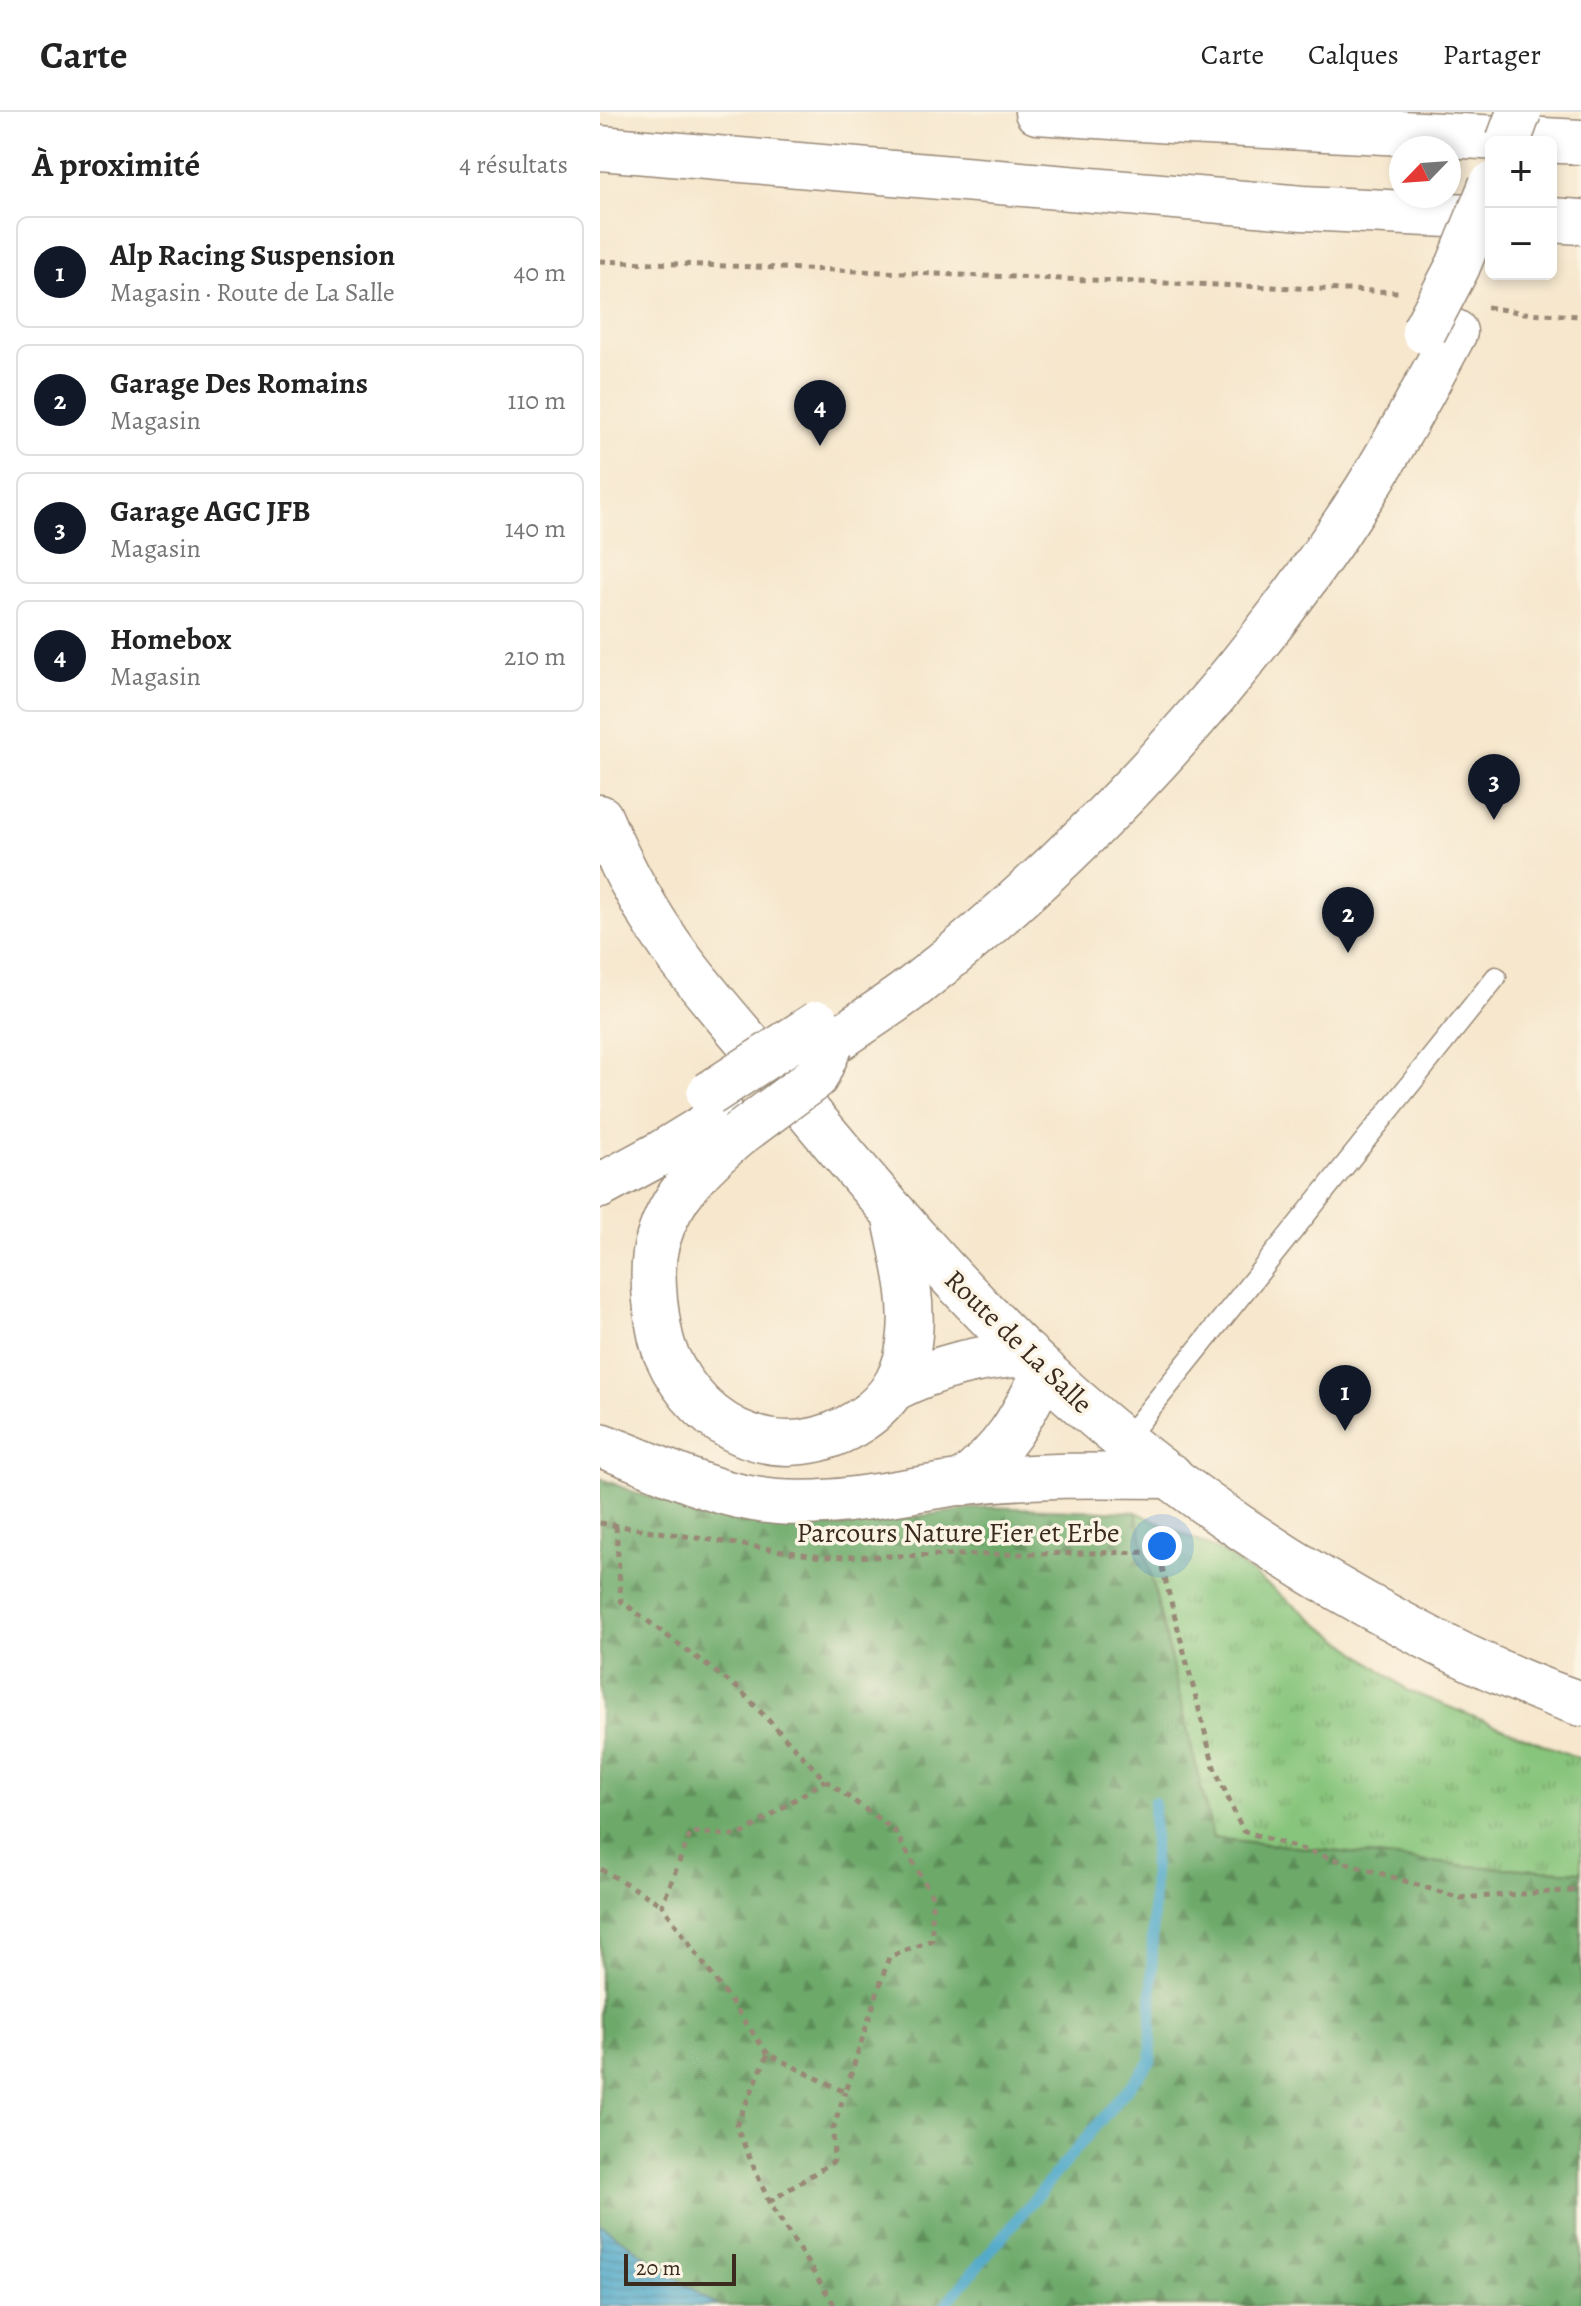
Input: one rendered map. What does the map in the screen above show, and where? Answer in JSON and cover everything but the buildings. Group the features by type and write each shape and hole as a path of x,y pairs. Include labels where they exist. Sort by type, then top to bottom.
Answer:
{"main road":[{"path":"1037,112 1581,142"},
{"path":"1510,136 1519,112"},
{"path":"1539,136 1548,112"},
{"path":"600,148 1303,208 1485,217"},
{"path":"600,1186 723,1115 825,1033 914,986 1004,911 1073,848 1137,783 1276,619 1365,490 1413,410 1440,315 1485,200"},
{"path":"1557,220 1581,222"},
{"path":"1440,315 1485,259"},
{"name":"Route de La Salle","path":"600,817 640,898 681,960 894,1213 975,1302 1036,1362 1171,1476 1248,1532 1348,1596 1465,1658 1581,1704"},
{"path":"600,1156 723,1115"},
{"path":"723,1115 674,1202 657,1242 654,1268 658,1324 665,1351 675,1372 705,1411 738,1432 758,1439 795,1443 819,1440 847,1429 872,1413 895,1388 919,1376 989,1357 1036,1362 1017,1425 984,1466 962,1483"},
{"path":"894,1213 909,1300 910,1333 895,1388"},
{"path":"600,1445 700,1486 755,1500 806,1503 962,1483 1068,1475 1171,1476"}],"lane":[{"path":"1125,1440 1496,977"}],"path":[{"path":"600,261 1440,315 1524,313 1581,316"},
{"name":"Parcours Nature Fier et Erbe","path":"600,1523 822,1557 1158,1552 1214,1767 1243,1831 1460,1898 1581,1890"},
{"path":"616,1526 621,1601 740,1690 825,1780 894,1830 932,1895 932,1940 889,1957 833,2129 834,2161 769,2202"},
{"path":"662,1905 691,1832 739,1836 825,1780"},
{"path":"601,1869 662,1905 768,2054 845,2092"},
{"path":"768,2054 736,2126 769,2202 835,2306"}],"green space":[{"path":"600,1478 641,1495 739,1518 839,1527 986,1507 1136,1512 1213,1838 1467,1866 1581,1872 1581,2306 717,2306 600,2224"},
{"path":"1136,1512 1226,1554 1409,1691 1581,1759 1581,1872 1467,1866 1213,1838"}],"water":[{"path":"600,2224 717,2306 600,2306"}],"waterway":[{"path":"944,2306 1151,2061 1154,1802"}],"place":[{"name":"Homebox","path":"820,446"},
{"name":"Garage AGC JFB","path":"1494,820"},
{"name":"Garage Des Romains","path":"1348,953"},
{"name":"Alp Racing Suspension","path":"1345,1431"}]}
